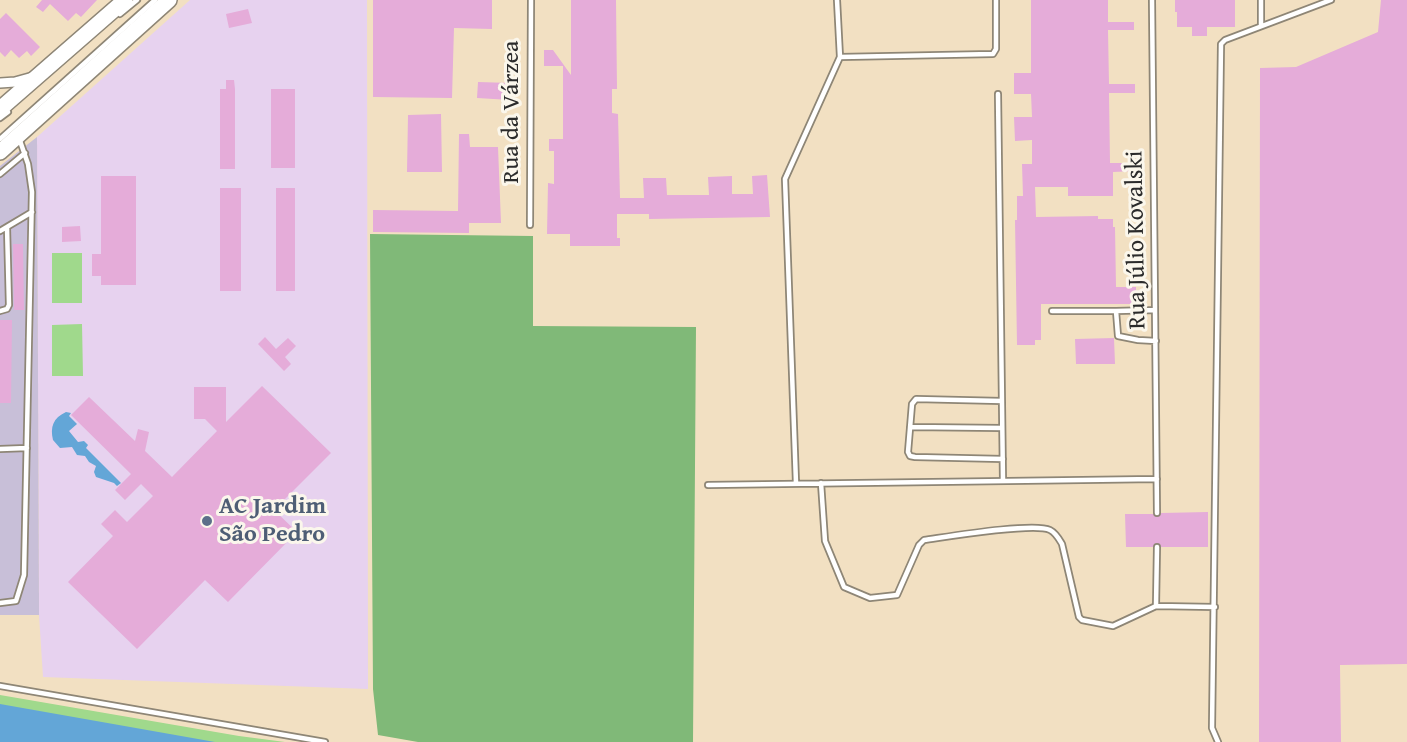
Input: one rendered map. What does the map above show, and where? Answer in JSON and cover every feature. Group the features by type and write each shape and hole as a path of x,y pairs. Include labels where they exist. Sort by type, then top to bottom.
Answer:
{"main road":[{"path":"0,109 40,77 125,0"},
{"path":"0,152 169,0"}],"street":[{"path":"0,82 15,82 40,77"}],"lane":[{"path":"119,15 137,0"},
{"path":"0,140 155,0"},
{"name":"Rua da Várzea","path":"530,225 531,0"},
{"path":"796,483 785,179 840,57 837,0"},
{"path":"840,57 993,54 996,49 996,0"},
{"name":"Rua Júlio Kovalski","path":"1152,0 1157,513"},
{"path":"1261,0 1261,26"},
{"path":"1218,742 1212,728 1221,44 1222,41 1331,0"},
{"path":"23,98 40,77 82,46"},
{"path":"999,94 1003,481"},
{"path":"0,118 15,105"},
{"path":"0,603 16,601 24,575 32,212 31,178 18,136"},
{"path":"0,174 25,153"},
{"path":"0,231 32,212"},
{"path":"0,310 7,309 9,305 7,227"},
{"path":"1052,311 1155,310"},
{"path":"1116,311 1118,336 1138,340 1156,340"},
{"path":"1002,400 916,399 912,404 909,452 913,457 1003,459"},
{"path":"910,427 1002,428"},
{"path":"0,449 27,448"},
{"path":"708,485 1157,479"},
{"path":"821,483 825,541 844,587 870,598 897,595 918,545 924,540 985,531 1040,527 1056,534 1062,544 1079,617 1082,620 1113,626 1156,606 1215,607"},
{"path":"1156,606 1157,547"},
{"path":"0,686 325,742"}],"shaded area":[{"path":"190,0 367,0 368,689 43,677 39,615 37,137"},
{"path":"37,137 39,615 0,615 0,166"}],"green space":[{"path":"370,234 533,236 533,326 696,327 693,742 418,742 378,735 373,689"},
{"path":"52,253 82,253 82,303 52,303"},
{"path":"82,324 83,376 52,376 52,325"},
{"path":"0,695 239,736 285,742 0,742"}],"water":[{"path":"66,412 71,413 69,416 77,424 69,431 78,442 84,441 88,445 86,448 121,483 117,486 96,477 94,472 96,466 85,456 77,455 72,447 60,448 53,440 54,423"},
{"path":"0,704 215,742 0,742"}],"building":[{"path":"42,0 97,0 81,17 76,13 68,21 50,4 43,12 36,7"},
{"path":"373,0 492,0 492,29 454,28 452,98 373,97"},
{"path":"571,0 616,0 617,89 612,89 612,113 618,114 620,198 644,198 643,178 666,178 667,195 709,195 708,177 732,176 732,194 753,194 752,176 767,175 770,217 649,219 649,214 617,214 617,238 620,238 620,246 570,246 570,234 547,234 548,183 554,184 554,151 549,151 549,139 563,139 563,66 544,66 544,50 553,50 571,75"},
{"path":"1031,0 1108,0 1108,22 1134,22 1134,30 1108,30 1109,84 1135,84 1135,93 1109,93 1110,163 1135,163 1135,171 1113,172 1113,196 1068,196 1068,187 1035,187 1036,217 1098,216 1098,219 1113,219 1116,287 1136,287 1136,304 1041,304 1041,340 1035,340 1035,345 1017,345 1015,220 1017,220 1017,196 1023,196 1022,164 1032,164 1032,140 1015,141 1014,117 1032,117 1031,94 1014,94 1014,73 1031,73"},
{"path":"1175,0 1235,0 1235,27 1207,27 1207,36 1192,36 1192,27 1177,27"},
{"path":"1381,0 1407,0 1407,664 1340,665 1341,742 1259,742 1260,68 1296,67 1378,32"},
{"path":"248,9 252,23 229,28 226,14"},
{"path":"6,13 40,47 31,56 27,51 19,58 11,50 5,57 0,52 0,19"},
{"path":"226,80 234,80 235,89 235,169 220,169 220,89 226,89"},
{"path":"478,82 511,83 510,100 477,98"},
{"path":"271,89 295,89 295,168 271,168"},
{"path":"441,114 442,172 407,172 408,115"},
{"path":"459,134 469,134 470,147 498,147 501,223 469,223 469,233 373,232 373,210 458,211"},
{"path":"101,176 136,176 136,285 101,285 101,276 92,276 92,254 101,254"},
{"path":"220,188 241,188 241,291 220,291"},
{"path":"276,188 295,188 295,291 276,291"},
{"path":"80,226 81,241 62,242 62,227"},
{"path":"13,244 23,244 24,310 14,310"},
{"path":"0,320 12,320 11,403 0,403"},
{"path":"265,337 276,349 288,338 296,346 285,357 291,364 284,371 258,344"},
{"path":"1114,338 1115,364 1076,364 1075,339"},
{"name":"AC Jardim São Pedro","path":"262,386 331,453 274,510 297,532 228,602 205,580 137,649 68,582 113,536 101,524 115,510 127,522 153,496 141,484 125,500 115,490 131,474 71,415 89,397 135,441 138,429 149,432 145,451 172,477 217,431 205,419 194,419 194,387 226,387 226,422"},
{"path":"1208,512 1208,547 1161,547 1156,543 1153,547 1126,547 1125,514 1153,514 1158,517 1161,513"}],"place":[{"name":"AC Jardim São Pedro","path":"207,521"}]}
